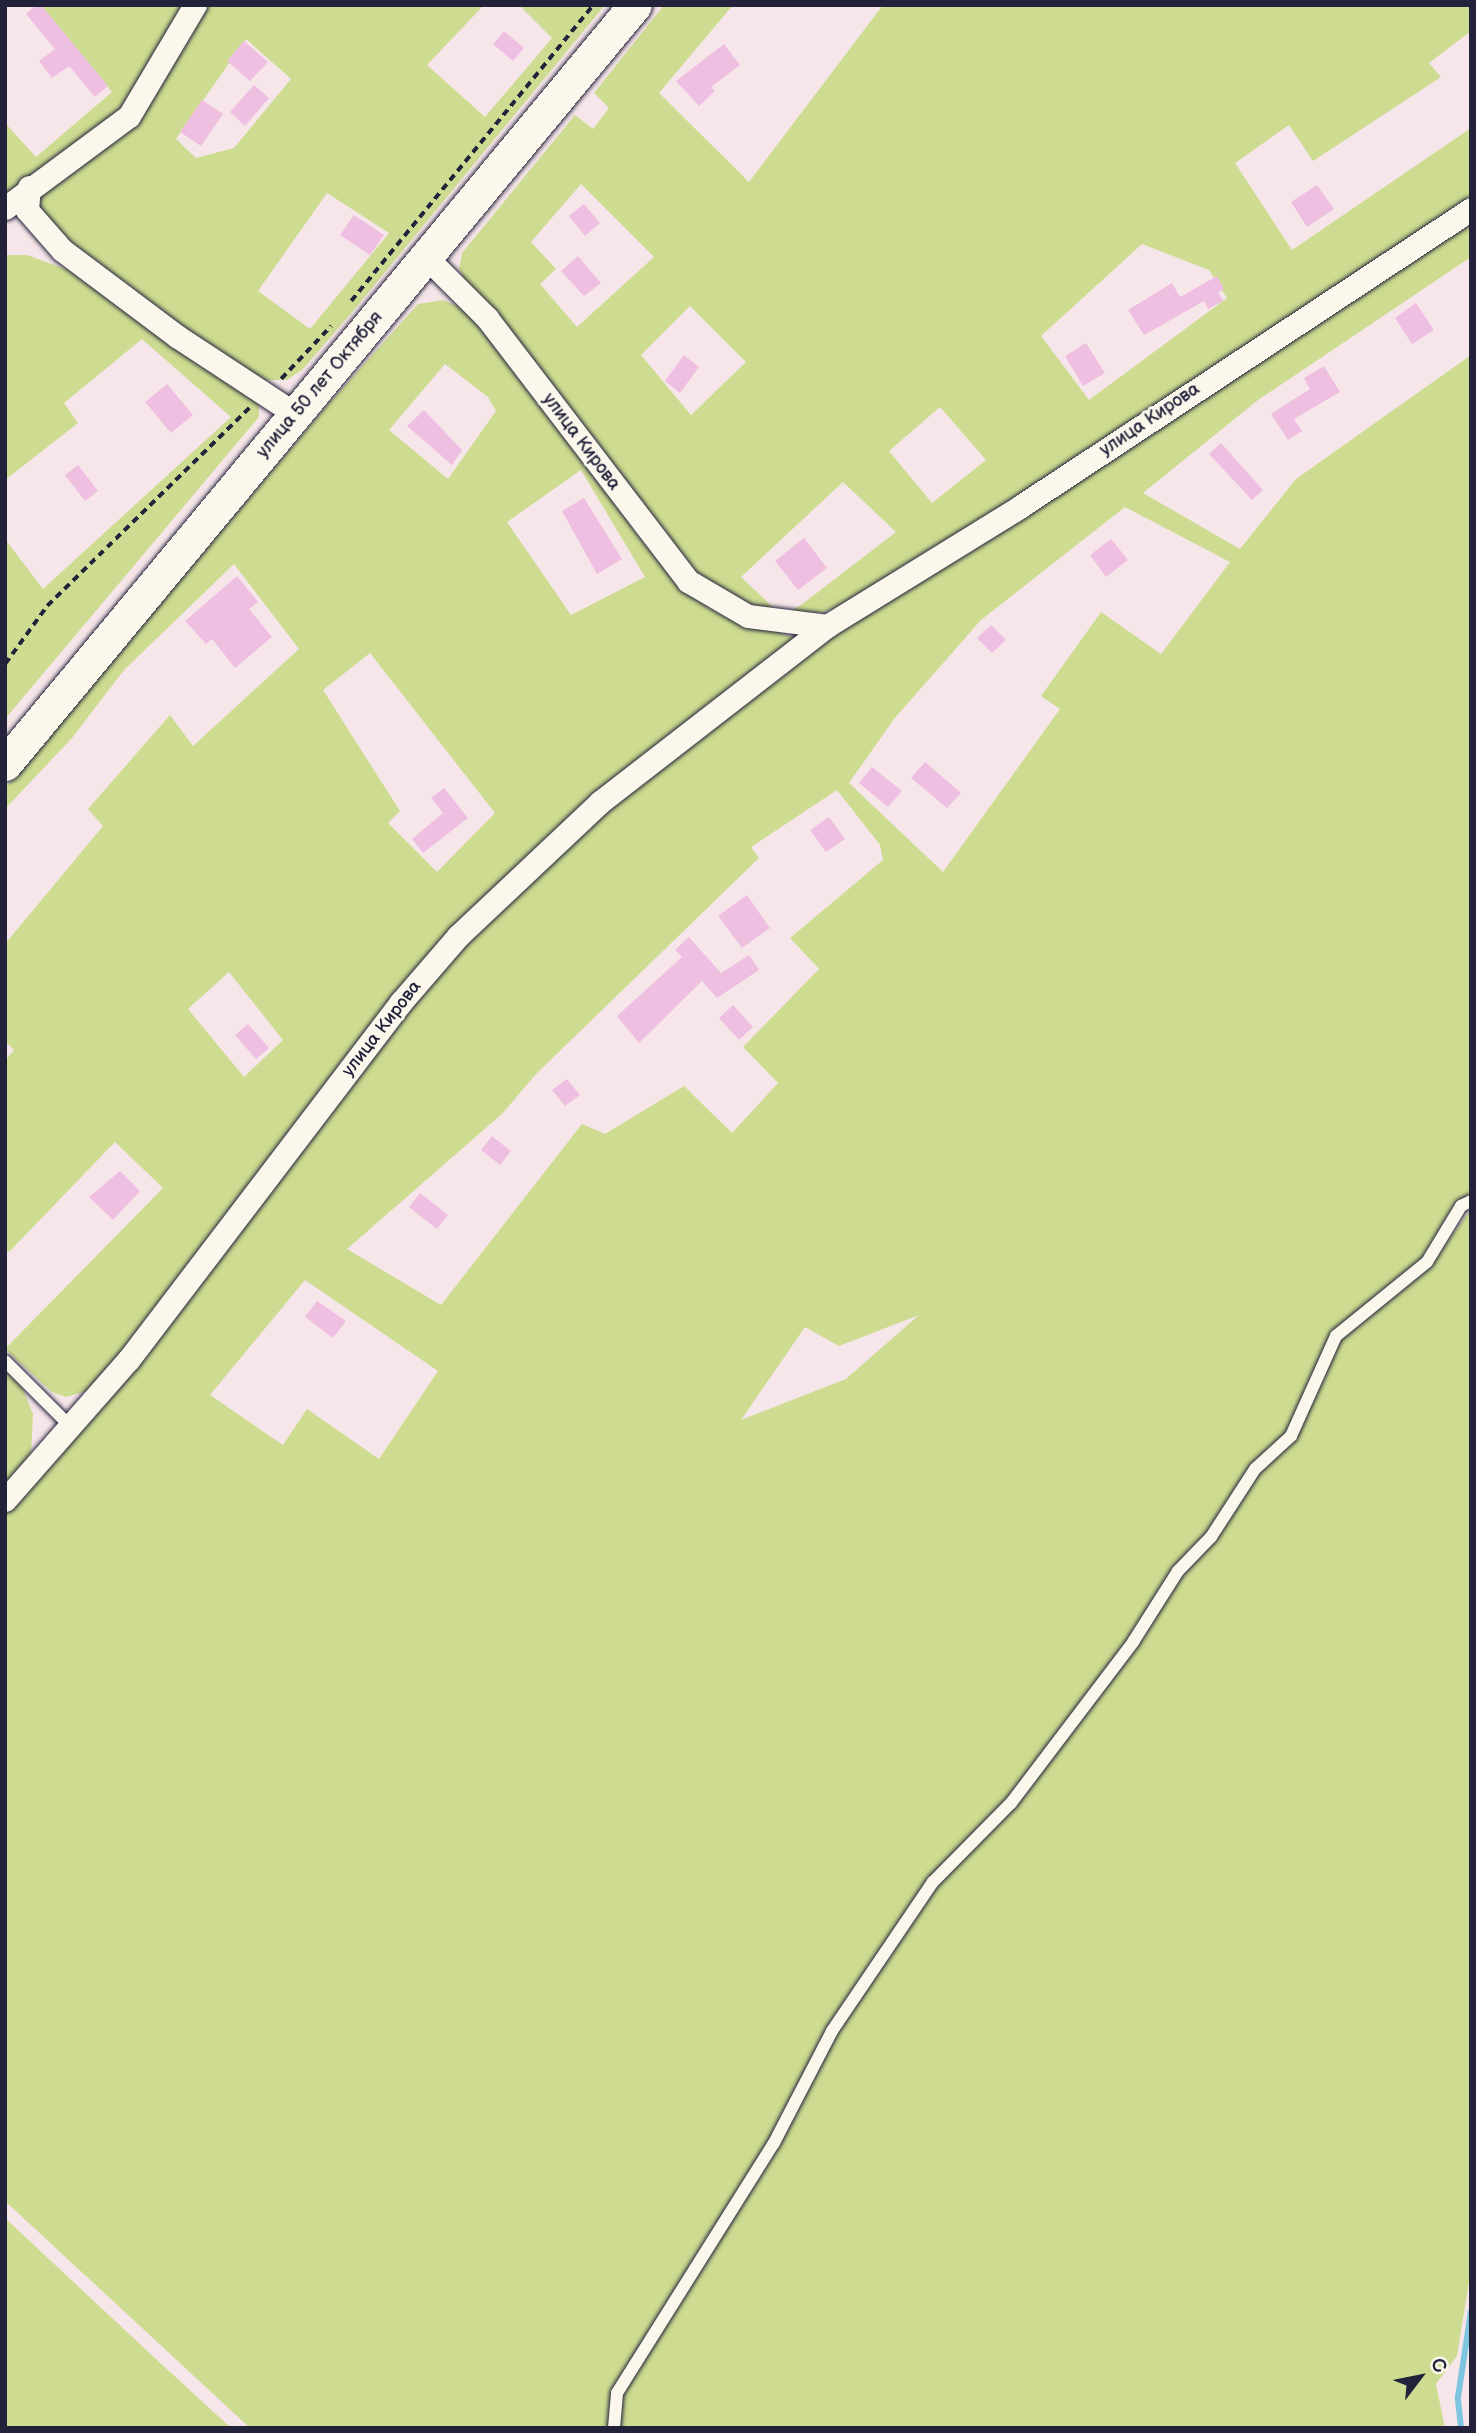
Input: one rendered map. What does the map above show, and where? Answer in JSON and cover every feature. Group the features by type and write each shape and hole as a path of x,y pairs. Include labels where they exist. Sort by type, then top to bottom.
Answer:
{"main road":[{"name":"улица 50 лет Октября","path":"5,764 635,5"}],"street":[{"path":"5,208 29,187 129,116 195,5"},
{"path":"29,187 27,210 62,250 178,337 295,414"},
{"name":"улица Кирова","path":"5,1500 129,1359 401,1002 458,936 600,802 827,626 1021,506 1471,209"},
{"name":"улица Кирова","path":"427,258 486,318 688,581 748,616 827,626"}],"lane":[{"path":"614,2428 617,2393 774,2143 832,2031 933,1882 1011,1803 1133,1642 1178,1571 1211,1537 1255,1469 1291,1436 1336,1336 1427,1262 1461,1206 1471,1201"},
{"path":"5,1361 69,1425"}],"path":[{"path":"344,310 593,5"},
{"path":"5,664 47,606 336,320"}],"green space":[{"path":"41,5 189,5 125,113 5,199 5,123 36,157 112,92"},
{"path":"200,5 484,5 427,65 485,117 552,38 519,5 605,5 353,311 303,369 287,380 265,380 231,366 41,220 35,190 132,119","holes":["246,39 291,79 234,148 196,158 176,139","327,193 389,233 310,329 258,291"]},
{"path":"664,5 733,5 659,93 749,182 883,5 1471,5 1471,31 1429,63 1441,77 1313,161 1289,125 1235,163 1292,250 1471,128 1471,200 855,603 808,616 763,617 690,576 470,290 459,269 462,253 575,115 593,129 609,108 594,93","holes":["581,184 654,257 577,327 540,284 556,269 531,242","1142,244 1209,270 1227,298 1089,400 1041,336","690,306 746,362 691,415 641,355","940,407 986,460 932,503 889,451","843,482 896,532 801,605 790,611 776,610 741,577"]},
{"path":"1471,218 1471,257 1258,400 1143,493 1240,549 1296,479 1471,355 1471,1194 1455,1203 1422,1258 1439,1253 1471,1209 1471,2269 1457,2356 1436,2384 1445,2428 250,2428 5,2201 5,1511 408,1008 508,899 602,809 812,646","holes":["1125,507 1230,562 1161,654 1101,612 1041,696 1060,709 943,872 849,783 894,719 981,620","837,790 880,845 883,860 790,938 819,969 743,1047 778,1083 732,1133 684,1086 605,1134 582,1124 441,1305 347,1249 503,1113 536,1074 759,858 751,847","305,1280 438,1371 379,1459 307,1409 283,1445 210,1395","919,1315 846,1379 741,1420 805,1327 839,1346"]},
{"path":"5,255 27,255 68,270 259,403 259,417 5,719 5,539 43,589 231,417 142,339 64,403 78,423 5,480"},
{"path":"443,300 463,308 548,409 638,536 683,588 717,613 803,640 567,821 91,1390 66,1397 52,1392 5,1349 163,1188 115,1142 9,1252 5,1249 5,1061 14,1050 5,1041 5,944 103,826 88,809 170,715 193,746 299,649 234,564 124,670 72,738 5,809 5,788 331,401 418,304","holes":["445,364 488,397 496,411 448,479 389,430","581,470 645,577 571,615 507,522","370,653 495,813 437,872 388,823 400,811 323,690","229,972 283,1040 244,1077 188,1009"]},
{"path":"5,1371 22,1387 33,1414 31,1454 5,1491"},
{"path":"5,2218 157,2360 231,2428 5,2428"}],"building":[{"path":"36,5 41,5 108,86 95,97 69,66 52,78 39,61 55,49 26,14"},
{"path":"504,31 524,48 513,61 493,44"},
{"path":"244,41 268,62 250,81 227,61"},
{"path":"724,44 740,65 711,87 715,91 699,106 676,81"},
{"path":"254,85 269,98 245,126 230,112"},
{"path":"202,100 223,114 201,146 180,132"},
{"path":"1317,185 1334,209 1307,227 1291,202"},
{"path":"584,204 600,223 585,236 569,216"},
{"path":"354,215 384,235 370,255 340,235"},
{"path":"578,256 601,283 584,296 561,271"},
{"path":"1217,276 1224,289 1218,292 1223,301 1208,309 1204,301 1144,335 1128,310 1172,283 1180,297"},
{"path":"1416,303 1434,330 1412,344 1395,318"},
{"path":"1086,343 1105,373 1083,386 1065,356"},
{"path":"684,355 699,367 680,393 665,381"},
{"path":"1324,366 1340,392 1294,419 1302,431 1288,440 1271,414 1310,389 1304,378"},
{"path":"167,384 193,415 171,433 145,402"},
{"path":"424,410 462,450 452,465 407,426"},
{"path":"1221,443 1263,490 1252,500 1209,454"},
{"path":"78,465 98,491 85,501 65,475"},
{"path":"584,498 622,559 597,574 562,511"},
{"path":"804,538 827,568 798,590 775,561"},
{"path":"1111,539 1128,560 1106,577 1090,555"},
{"path":"237,576 258,602 249,609 272,637 235,668 212,639 206,644 185,621"},
{"path":"991,625 1006,640 992,653 977,638"},
{"path":"925,762 961,793 947,808 911,778"},
{"path":"872,767 902,791 888,807 859,783"},
{"path":"444,788 468,818 423,853 412,839 443,813 431,798"},
{"path":"829,817 845,839 826,852 810,830"},
{"path":"747,895 770,928 742,948 718,916"},
{"path":"689,937 721,973 749,955 759,970 717,998 702,981 639,1043 617,1016 682,957 675,950"},
{"path":"733,1005 753,1027 739,1040 719,1018"},
{"path":"248,1024 269,1048 256,1059 235,1035"},
{"path":"567,1079 580,1095 565,1106 552,1090"},
{"path":"492,1136 511,1151 500,1165 481,1150"},
{"path":"120,1171 140,1191 113,1220 89,1197"},
{"path":"420,1193 448,1215 437,1229 409,1207"},
{"path":"317,1301 346,1321 333,1338 305,1317"}],"waterway":[{"path":"1461,2428 1458,2397 1471,2311"}]}
